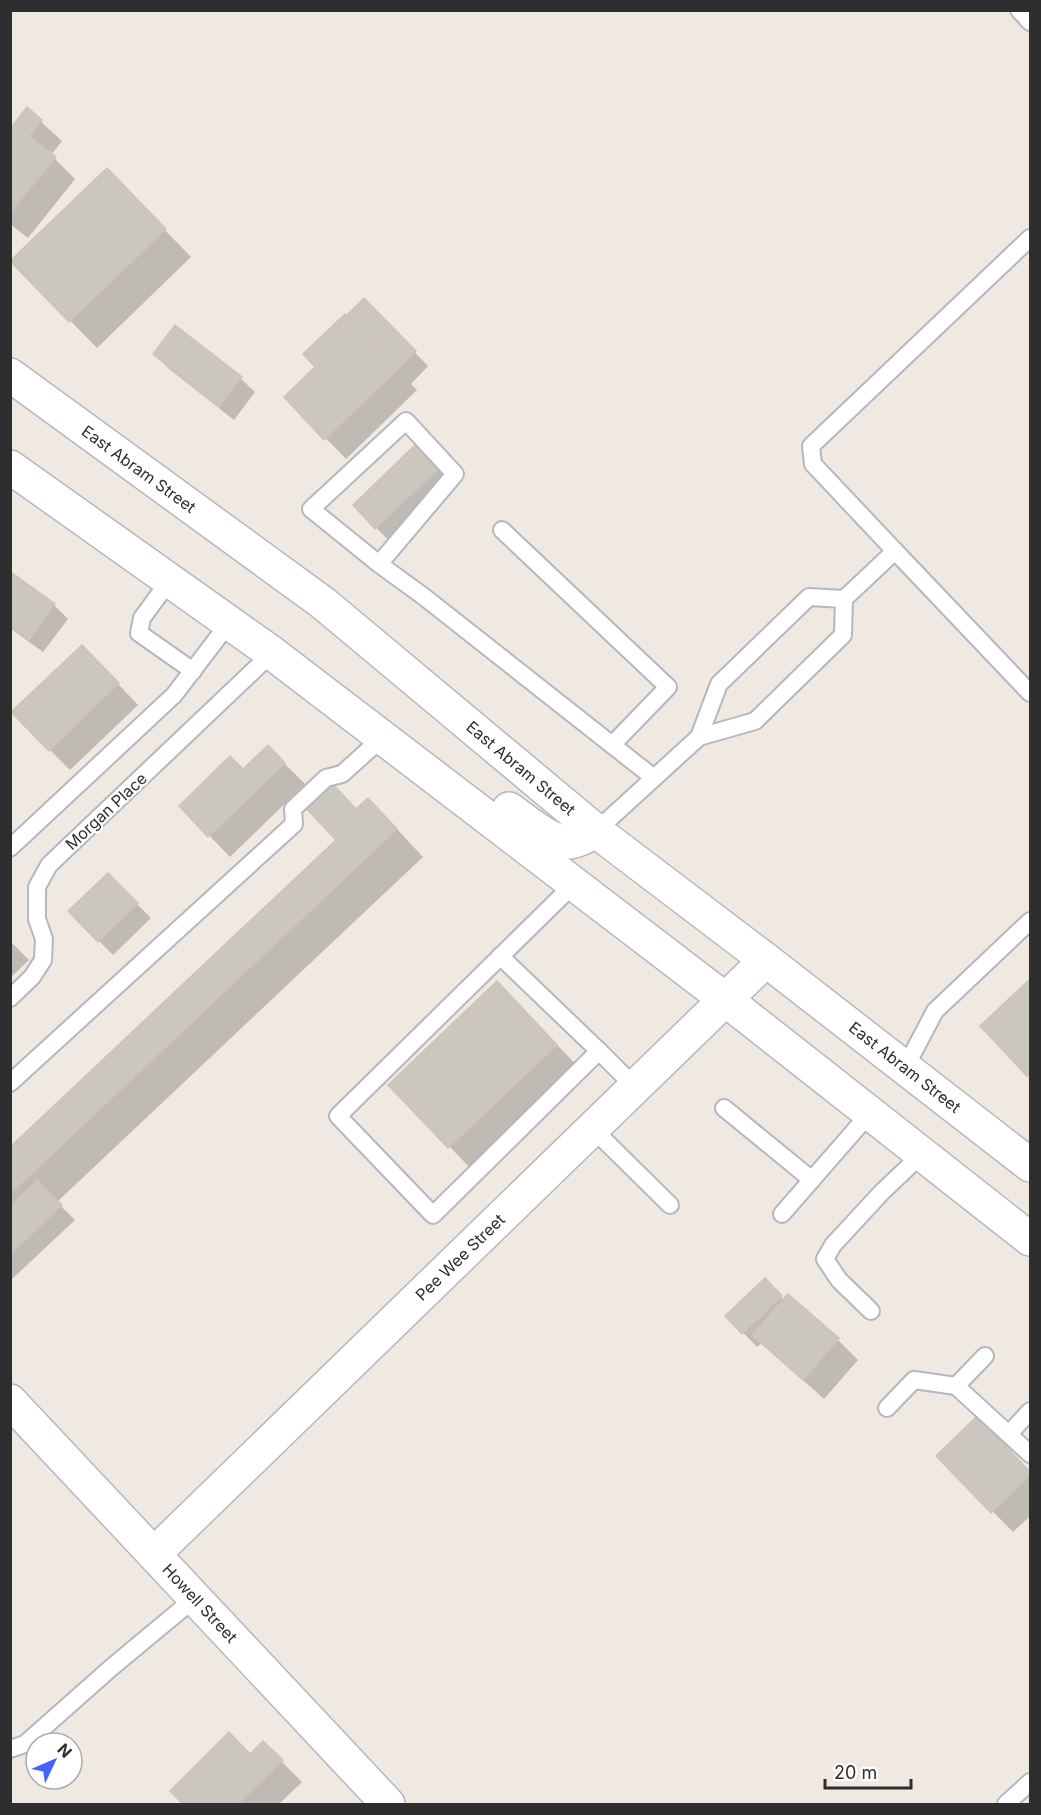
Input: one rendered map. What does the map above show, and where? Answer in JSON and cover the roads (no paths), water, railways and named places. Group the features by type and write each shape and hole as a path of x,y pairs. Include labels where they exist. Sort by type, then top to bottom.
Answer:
{"main road":[{"name":"East Abram Street","path":"10,375 322,603 596,831 1030,1165"},
{"path":"10,467 272,653 726,1000 1030,1239"},
{"path":"306,680 355,697 401,725 536,828 556,839 571,842 596,831"},
{"name":"Pee Wee Street","path":"154,1554 766,960"},
{"name":"Howell Street","path":"10,1401 388,1804"}],"lane":[{"path":"1019,10 1030,22"},
{"path":"1030,238 811,446 813,464 1030,693"},
{"path":"379,564 455,474 406,421 311,509 379,564 654,778"},
{"path":"501,530 668,687 612,745"},
{"path":"596,831 699,737 755,721 843,635 844,599 895,551"},
{"path":"170,580 142,618 139,633 193,671"},
{"path":"699,737 719,684 809,597 844,599"},
{"path":"10,848 174,695 229,622"},
{"name":"Morgan Place","path":"10,998 32,977 43,960 44,939 37,919 38,886 49,865 272,653"},
{"path":"10,1083 294,824 293,809 326,778 342,774 382,738"},
{"path":"573,884 338,1116 433,1215 599,1051"},
{"path":"905,1068 935,1011 1030,921"},
{"path":"500,956 636,1088"},
{"path":"724,1108 812,1180"},
{"path":"782,1214 870,1113"},
{"path":"592,1129 670,1205"},
{"path":"871,1311 838,1280 825,1259 832,1245 922,1154"},
{"path":"956,1386 985,1356"},
{"path":"887,1408 914,1380 956,1386 1030,1454"},
{"path":"1009,1434 1030,1411"},
{"path":"10,1749 25,1744 112,1667 195,1599"},
{"path":"1006,1804 1030,1782"}]}
